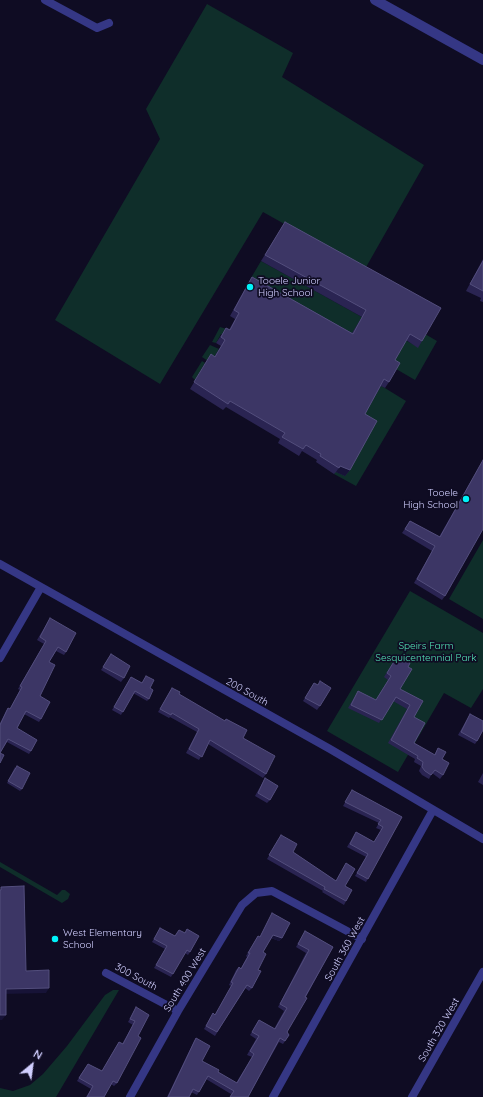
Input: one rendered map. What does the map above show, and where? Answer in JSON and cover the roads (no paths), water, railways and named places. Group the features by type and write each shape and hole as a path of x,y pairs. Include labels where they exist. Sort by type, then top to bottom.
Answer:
{"street":[{"path":"45,0 97,28 109,23"},
{"path":"375,0 483,60"},
{"name":"200 South","path":"0,564 330,749 483,839"},
{"path":"0,658 41,587"},
{"name":"South 360 West","path":"273,1097 433,810"},
{"name":"South 400 West","path":"130,1097 178,1011 242,905 256,893 272,891 362,939"},
{"name":"300 South","path":"106,972 178,1011"},
{"name":"South 320 West","path":"412,1097 483,972"}],"place":[{"name":"Tooele Junior High School","path":"250,287"},
{"name":"Tooele High School","path":"466,499"},
{"name":"West Elementary School","path":"55,939"}],"park label":[{"name":"Speirs Farm Sesquicentennial Park","path":"426,652"}]}
